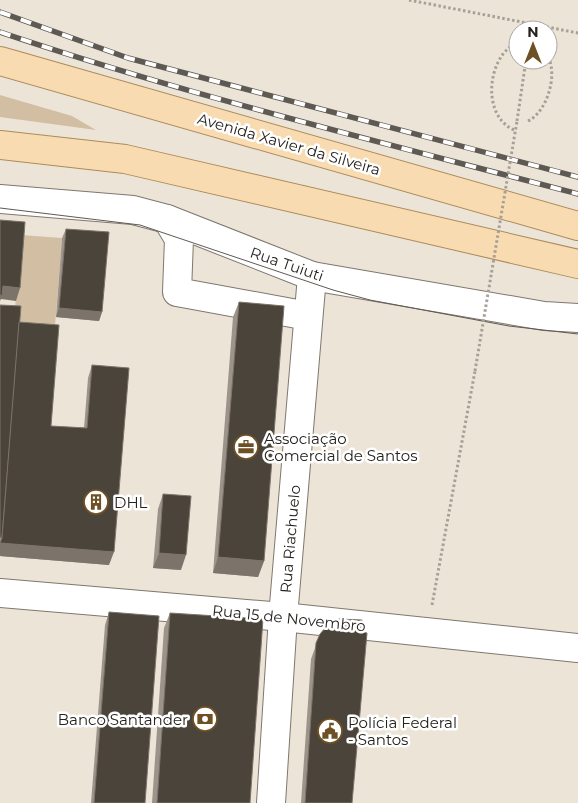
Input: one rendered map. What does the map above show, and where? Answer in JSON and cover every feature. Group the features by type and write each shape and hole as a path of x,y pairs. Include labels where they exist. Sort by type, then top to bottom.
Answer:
{"main road":[{"name":"Avenida Xavier da Silveira","path":"0,61 578,226"},
{"path":"0,144 125,159 578,264"}],"street":[{"name":"Rua Tuiuti","path":"0,199 133,210 167,219 312,276 544,316 578,318"},
{"path":"167,219 179,239 177,292 308,316"},
{"name":"Rua Riachuelo","path":"271,803 283,617 312,276"},
{"name":"Rua 15 de Novembro","path":"0,593 283,617 578,648"}],"path":[{"path":"409,0 512,20"},
{"path":"558,29 578,33"},
{"path":"508,50 502,55 496,68 492,98 496,114 505,126 514,130"},
{"path":"427,632 475,372 524,70"},
{"path":"528,120 535,117 547,98 551,84 552,70"}],"shaded area":[{"path":"0,95 72,116 96,130 0,117"},
{"path":"21,235 62,238 54,338 13,334"}],"building":[{"path":"0,220 25,222 20,288 3,286 2,296 0,295"},
{"path":"66,229 109,232 102,312 59,308"},
{"name":"Associação Comercial de Santos","path":"239,302 284,306 264,561 218,557"},
{"path":"0,305 21,306 2,538 0,537"},
{"path":"19,322 59,325 51,426 87,428 92,365 129,368 114,552 0,543 2,538"},
{"path":"163,494 191,496 186,555 159,553"},
{"path":"109,612 159,616 145,803 94,803"},
{"name":"Banco Santander","path":"170,613 263,619 250,803 157,803"},
{"name":"Polícia Federal - Santos","path":"339,619 362,620 362,632 367,633 352,803 305,803 316,643 326,627"}],"tram line":[{"path":"0,208 140,225 333,290 370,300 509,326 578,334"}],"railway":[{"path":"0,12 128,58 578,177"},
{"path":"0,32 215,98 578,194"}],"place":[{"name":"Associação Comercial de Santos","path":"246,447"},
{"name":"DHL","path":"96,502"},
{"name":"Banco Santander","path":"205,719"},
{"name":"Polícia Federal - Santos","path":"330,731"}]}
